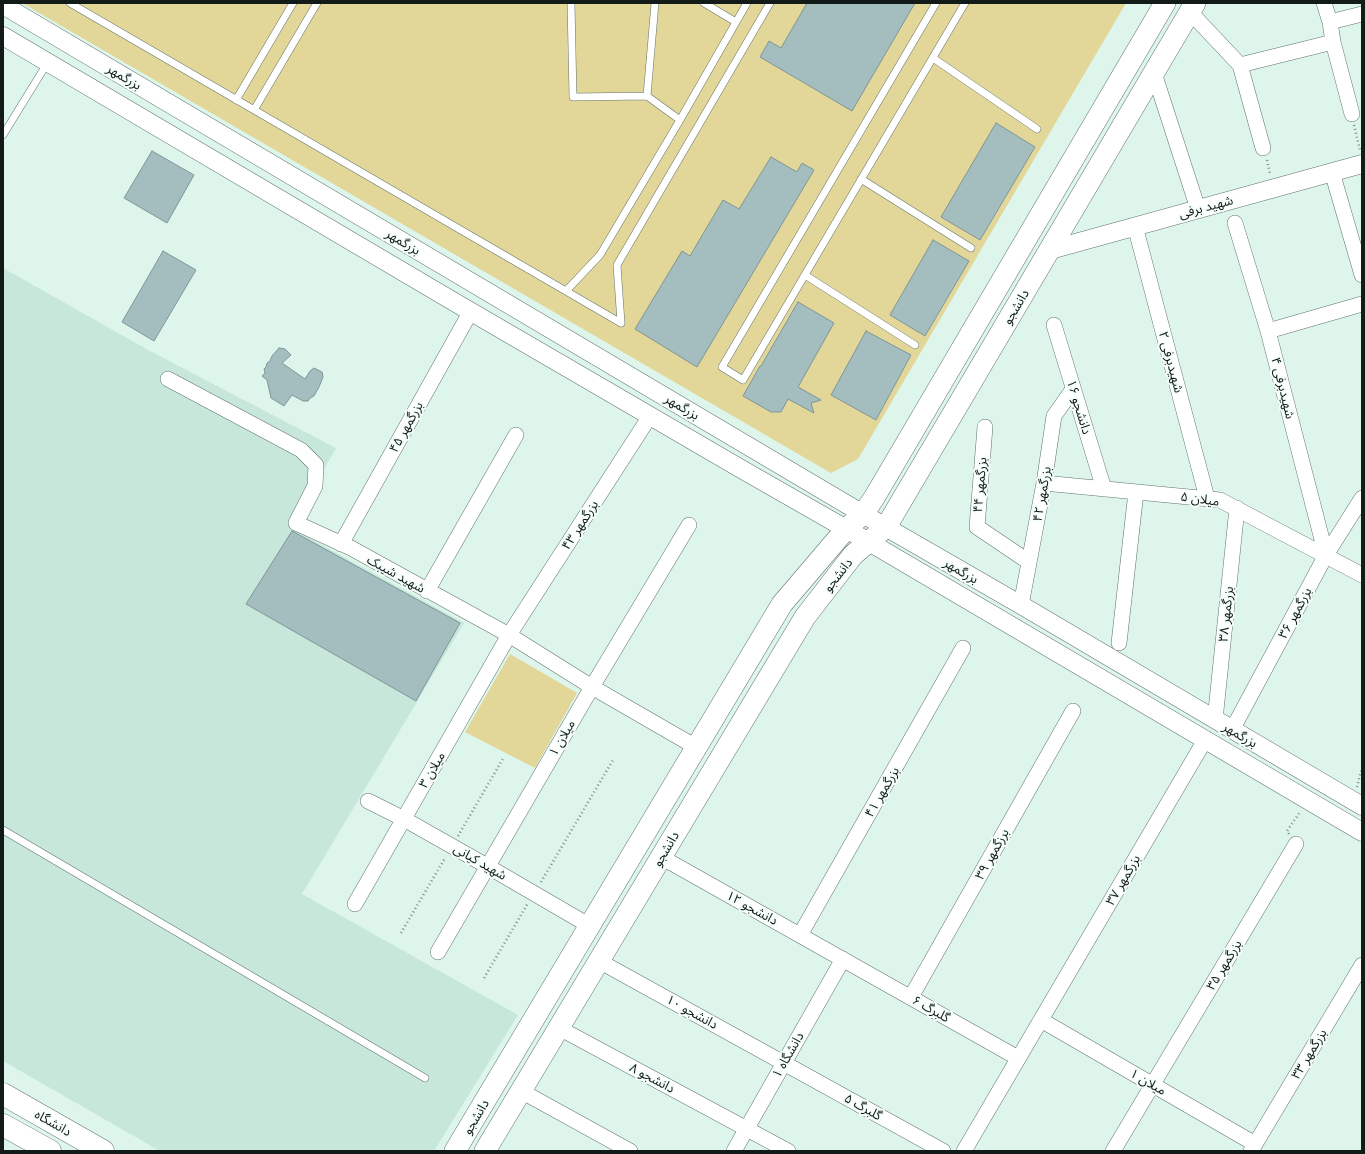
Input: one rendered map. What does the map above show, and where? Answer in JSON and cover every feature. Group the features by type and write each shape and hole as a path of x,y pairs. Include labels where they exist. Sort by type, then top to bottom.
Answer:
{"main road":[{"name":"دانشجو","path":"455,1151 782,604 846,529 863,514 874,498 1165,3"},
{"name":"دانشجو","path":"485,1151 806,616 853,555 886,528 1193,8"},
{"name":"دانشگاه","path":"3,1094 103,1151"},
{"name":"دانشگاه","path":"3,1125 50,1151"}],"street":[{"path":"1324,3 1352,114"},
{"name":"بزرگمهر","path":"3,5 886,528 1021,605 1362,806"},
{"path":"1193,8 1240,64 1263,148"},
{"path":"1330,22 1362,14"},
{"name":"بزرگمهر","path":"3,36 463,307 869,542 1362,832"},
{"path":"1240,64 1333,42"},
{"path":"1154,73 1198,209"},
{"path":"192,147 206,125"},
{"name":"شهید برفی","path":"1050,250 1332,172 1361,158"},
{"path":"1332,172 1362,275"},
{"name":"شهیدبرفی ۴","path":"1234,223 1268,331 1326,555"},
{"name":"شهیدبرفی ۲","path":"1135,226 1207,498"},
{"path":"463,307 470,282"},
{"path":"1268,331 1362,304"},
{"name":"بزرگمهر ۴۵","path":"341,544 463,307"},
{"name":"دانشجو ۱۶","path":"1054,325 1104,489"},
{"name":"شهید شیبک","path":"168,379 301,450 316,465 315,486 296,523 341,544 509,635 592,687 696,747"},
{"name":"بزرگمهر ۴۲","path":"1021,605 1044,483 1054,416 1073,389"},
{"name":"بزرگمهر ۴۳","path":"509,635 650,416"},
{"name":"بزرگمهر ۴۴","path":"985,427 977,527 1029,562"},
{"path":"427,591 516,435"},
{"name":"میلان ۵","path":"1044,483 1220,500 1362,575"},
{"path":"1119,643 1136,492"},
{"name":"بزرگمهر ۳۶","path":"1232,730 1326,555 1362,498"},
{"name":"بزرگمهر ۳۸","path":"1215,720 1237,508"},
{"name":"میلان ۱","path":"438,952 472,896 487,866 592,687 689,525"},
{"name":"میلان ۳","path":"355,904 509,635"},
{"name":"بزرگمهر ۴۱","path":"800,935 963,648"},
{"name":"برزگمهر ۳۹","path":"911,997 1073,711"},
{"name":"بزرگمهر ۳۷","path":"964,1151 1206,740"},
{"name":"شهید کیانی","path":"368,801 404,819 590,926"},
{"name":"بزرگمهر ۳۵","path":"1114,1151 1296,844"},
{"name":"دانشجو ۱۲","path":"661,857 843,959"},
{"name":"گلبرگ ۶","path":"843,959 1018,1058"},
{"name":"دانشگاه ۱","path":"734,1151 843,959"},
{"name":"دانشجو ۱۰","path":"599,960 784,1063"},
{"name":"بزرگمهر ۳۳","path":"1253,1148 1362,965"},
{"name":"میلان ۱","path":"1041,1020 1153,1085 1253,1148"},
{"name":"دانشجو ۸","path":"559,1028 788,1151"},
{"name":"گلبرگ ۵","path":"784,1063 943,1151"},
{"path":"521,1091 630,1151"}],"lane":[{"path":"70,3 621,323 617,264 770,3"},
{"path":"236,100 293,3"},
{"path":"254,110 317,3"},
{"path":"571,3 573,97 647,96 680,120"},
{"path":"647,96 655,3"},
{"path":"704,3 736,22"},
{"path":"566,291 600,255 747,3"},
{"path":"936,3 722,367 743,380 965,3"},
{"path":"933,58 1037,128"},
{"path":"3,135 48,62"},
{"path":"861,179 971,248"},
{"path":"805,275 915,345"},
{"path":"3,830 425,1078"}],"path":[{"path":"1352,114 1361,158"},
{"path":"1263,148 1274,188"},
{"path":"484,978 613,760"},
{"path":"1296,844 1287,831 1308,800"}],"shaded area":[{"path":"22,3 1126,3 858,459 831,473"},
{"path":"3,268 150,351 336,448 291,528 464,623 302,894 518,1015 434,1151 160,1151 3,1061"},
{"path":"510,654 577,693 535,768 465,732"}],"building":[{"path":"807,3 915,3 852,111 760,57 769,41 781,48"},
{"path":"996,123 1035,147 980,240 941,217"},
{"path":"152,151 194,175 167,223 124,198"},
{"path":"771,157 797,172 802,163 814,170 697,367 635,329 682,251 690,256 723,200 739,209"},
{"path":"933,240 969,261 925,336 890,315"},
{"path":"163,251 196,270 154,341 122,322"},
{"path":"798,302 834,323 798,387 821,400 811,403 814,413 788,399 781,412 771,412 743,396"},
{"path":"866,331 911,355 876,420 831,395"},
{"path":"279,348 285,349 291,355 282,363 305,379 314,368 322,372 323,377 319,387 314,396 308,401 303,401 292,395 284,406 271,398 267,380 262,376 265,373 264,369 267,363"},
{"path":"292,531 460,623 416,701 246,604"}]}
